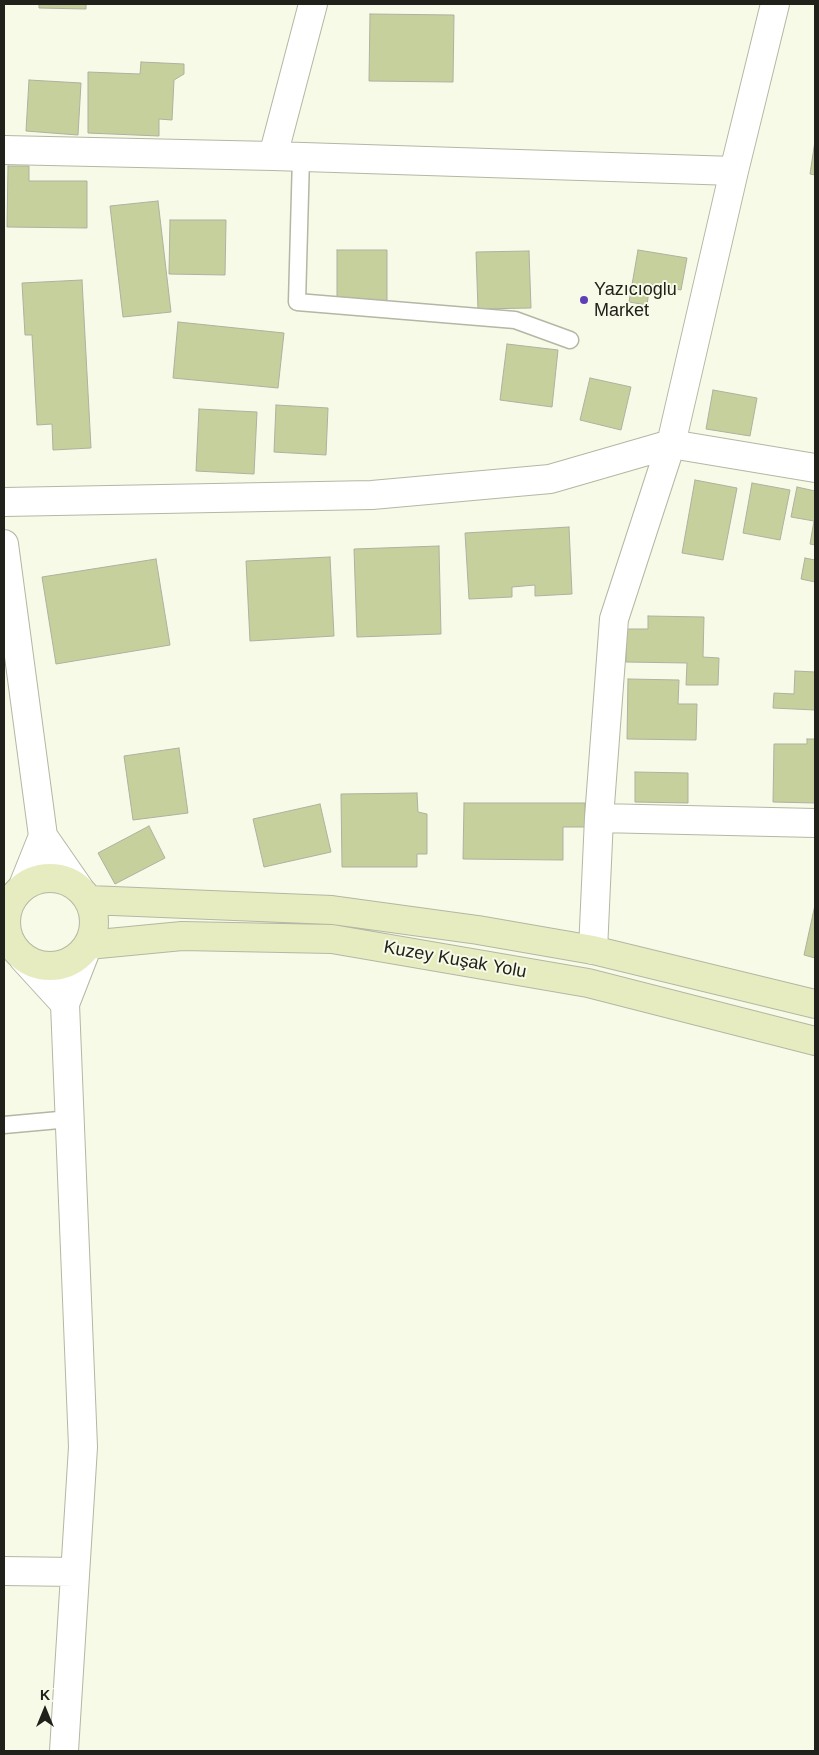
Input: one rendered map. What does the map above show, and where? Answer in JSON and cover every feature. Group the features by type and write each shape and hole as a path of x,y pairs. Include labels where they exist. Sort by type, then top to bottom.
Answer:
{"main road":[{"path":"51,877 66,880 84,894 94,915 94,931 88,945 78,957 65,964 50,967 36,965 13,952 7,936 5,922 7,909 13,893 36,880 51,877"},
{"name":"Kuzey Kuşak Yolu","path":"84,894 332,910 478,930 593,950 815,1004"},
{"name":"Kuzey Kuşak Yolu","path":"88,945 182,936 332,939 588,982 815,1041"}],"street":[{"path":"273,156 313,4"},
{"path":"593,950 599,818 614,619 671,444 775,4"},
{"path":"4,150 273,156 734,171"},
{"path":"4,502 372,495 550,479 671,444 815,468"},
{"path":"4,544 43,836 84,894"},
{"path":"599,818 815,823"},
{"path":"13,893 43,836"},
{"path":"65,1004 89,970 102,958 128,941"},
{"path":"64,1751 83,1447 65,1004 88,945"},
{"path":"13,952 65,1004"},
{"path":"4,1571 75,1572"}],"lane":[{"path":"301,157 297,302 515,320 570,340"},
{"path":"4,1125 70,1119"}],"building":[{"path":"39,4 86,4 86,9 39,8"},
{"path":"370,14 454,15 453,82 369,81"},
{"path":"141,62 184,64 184,74 174,80 172,120 159,119 159,136 88,133 88,72 140,74"},
{"path":"29,80 81,83 78,135 26,131"},
{"path":"815,141 815,175 810,174"},
{"path":"8,166 29,166 29,181 87,181 87,228 7,227"},
{"path":"158,201 171,312 123,317 110,206"},
{"path":"170,220 226,220 225,275 169,274"},
{"path":"337,250 387,250 387,301 337,300"},
{"path":"638,250 687,258 681,290 650,284 647,305 629,302"},
{"path":"529,251 531,308 478,309 476,252"},
{"path":"82,280 91,448 53,450 52,424 37,425 32,335 25,335 22,283"},
{"path":"178,322 284,333 278,388 173,378"},
{"path":"507,344 558,350 552,407 500,400"},
{"path":"590,378 631,387 621,430 580,420"},
{"path":"713,390 757,398 750,436 706,429"},
{"path":"276,405 328,408 326,455 274,452"},
{"path":"199,409 257,412 254,474 196,471"},
{"path":"695,480 737,488 723,560 682,553"},
{"path":"752,483 790,490 780,540 743,533"},
{"path":"797,487 815,491 815,545 810,544 814,521 791,517"},
{"path":"569,527 572,594 535,596 535,585 512,587 512,597 469,599 465,533"},
{"path":"439,546 441,634 357,637 354,549"},
{"path":"330,557 334,636 250,641 246,561"},
{"path":"805,558 815,560 815,582 801,579"},
{"path":"156,559 170,645 56,664 42,577"},
{"path":"648,616 704,617 703,657 719,658 718,685 686,685 687,663 626,662 626,629 648,629"},
{"path":"795,671 815,672 815,710 773,708 774,693 794,694"},
{"path":"628,679 679,680 678,704 697,704 696,740 627,739"},
{"path":"807,739 815,739 815,803 773,802 774,744 807,744"},
{"path":"179,748 188,813 133,820 124,756"},
{"path":"635,772 688,773 688,803 635,802"},
{"path":"417,793 418,812 427,814 427,854 417,854 417,867 342,867 341,794"},
{"path":"464,803 585,803 585,827 563,827 563,860 463,859"},
{"path":"320,804 331,852 264,867 253,819"},
{"path":"149,826 165,858 115,884 98,853"},
{"path":"815,905 815,958 804,955"}],"place":[{"name":"Yazıcıoglu Market","path":"584,300"}]}
